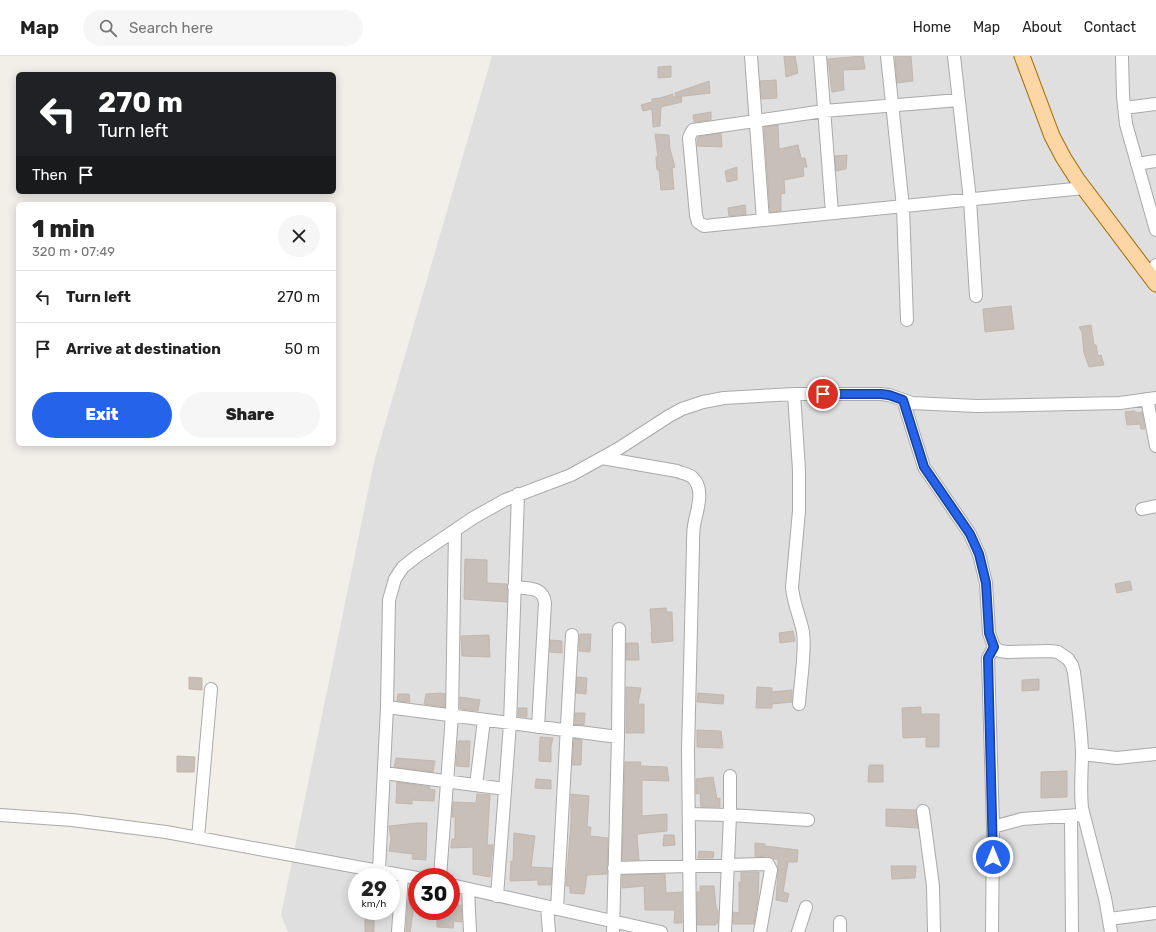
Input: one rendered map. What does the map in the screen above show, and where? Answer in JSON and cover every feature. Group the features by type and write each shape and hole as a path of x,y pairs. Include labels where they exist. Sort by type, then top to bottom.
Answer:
{"main road":[{"path":"1022,56 1052,136 1062,157 1084,188 1155,276"}],"street":[{"path":"751,56 763,220"},
{"path":"820,56 832,213"},
{"path":"888,56 903,207 907,320"},
{"path":"954,56 970,200 976,296"},
{"path":"1122,56 1126,124 1156,230"},
{"path":"959,100 824,111 696,129 690,133 689,138 696,215 698,222 704,226 1084,188"},
{"path":"1124,108 1156,104"},
{"path":"1137,164 1156,161"},
{"path":"794,394 799,470 799,498 792,587 793,596 801,623 803,642 799,704"},
{"path":"379,868 387,708 388,600 395,579 403,567 472,518 518,494 571,475 618,449 682,409 703,402 724,398 794,394 881,394 889,395 912,403 978,406 1120,402 1151,399 1155,442"},
{"path":"903,400 924,467 970,534 979,554 986,583 989,633 994,647 1000,651 1007,652 1050,651 1063,655 1068,659 1074,672 1082,754 1081,793 1084,815 1105,898 1111,932"},
{"path":"602,458 677,471 691,477 698,488 699,498 694,525 693,545 688,751 690,932"},
{"path":"498,896 510,724 518,494"},
{"path":"1142,509 1156,506"},
{"path":"441,868 452,715 455,530"},
{"path":"514,587 534,589 542,593 544,597 545,603 538,727"},
{"path":"613,927 619,629"},
{"path":"549,932 567,731 572,634"},
{"path":"992,932 993,827 988,658 994,647"},
{"path":"198,838 211,689"},
{"path":"387,708 618,737"},
{"path":"476,785 484,720"},
{"path":"1082,754 1117,758 1156,754"},
{"path":"384,773 505,789"},
{"path":"726,932 730,776"},
{"path":"923,811 933,886 934,932"},
{"path":"689,814 808,820"},
{"path":"993,827 1022,819 1084,815"},
{"path":"0,816 72,820 166,832 368,868"},
{"path":"1071,816 1072,932"},
{"path":"614,868 764,863 770,866 771,870 760,932"},
{"path":"398,932 402,875 408,876"},
{"path":"460,887 552,908 613,927 656,932"},
{"path":"468,889 470,932"},
{"path":"798,932 806,907"},
{"path":"1109,919 1156,913"}],"shaded area":[{"path":"492,56 1156,56 1156,932 288,932 281,915 374,462"}],"building":[{"path":"784,56 795,56 798,73 786,77"},
{"path":"863,56 865,69 843,70 844,90 832,92 828,59"},
{"path":"895,56 911,56 913,81 897,83"},
{"path":"671,66 671,77 658,78 658,67"},
{"path":"776,80 777,98 762,99 760,81"},
{"path":"709,81 710,93 676,97 675,93"},
{"path":"673,94 673,97 681,97 682,102 661,107 660,126 653,127 652,109 643,111 641,105 652,102 652,99"},
{"path":"711,112 711,120 694,122 693,115"},
{"path":"778,125 779,149 798,145 801,158 805,158 807,167 803,167 804,176 784,180 785,193 781,194 781,211 770,212 764,127"},
{"path":"721,133 722,147 697,146 698,137"},
{"path":"655,134 669,135 670,149 675,167 672,168 674,189 661,190 659,170 657,170 656,157 658,157"},
{"path":"847,155 846,169 836,171 835,156"},
{"path":"737,167 737,180 727,182 725,171"},
{"path":"745,205 746,214 729,216 728,208"},
{"path":"1011,306 1014,329 985,332 983,309"},
{"path":"1091,325 1094,345 1096,345 1098,356 1101,355 1104,365 1089,367 1084,353 1082,332 1079,327"},
{"path":"1135,411 1135,413 1142,412 1145,429 1141,429 1140,424 1127,425 1125,412"},
{"path":"465,559 487,560 487,583 507,584 507,602 464,599"},
{"path":"1130,581 1132,590 1117,593 1115,584"},
{"path":"666,608 667,612 672,612 673,641 652,643 650,609"},
{"path":"793,631 795,641 780,643 779,633"},
{"path":"580,634 591,634 590,652 579,651"},
{"path":"489,635 490,657 462,656 461,636"},
{"path":"550,640 562,641 562,653 550,652"},
{"path":"626,643 638,643 639,660 626,660"},
{"path":"189,677 202,678 202,690 189,689"},
{"path":"577,677 587,678 586,694 576,693"},
{"path":"1039,679 1039,690 1022,691 1022,680"},
{"path":"626,687 641,688 638,704 644,704 644,733 626,733"},
{"path":"757,687 772,688 772,692 792,690 792,702 772,704 772,708 756,708"},
{"path":"698,693 724,695 723,704 697,702"},
{"path":"398,694 409,694 410,702 397,701"},
{"path":"426,694 445,694 445,707 424,704"},
{"path":"460,697 480,700 478,711 460,709"},
{"path":"921,707 921,714 939,714 939,747 926,747 926,737 903,738 902,708"},
{"path":"518,708 527,708 527,717 518,716"},
{"path":"575,713 585,713 584,725 575,724"},
{"path":"697,730 721,731 723,748 697,747"},
{"path":"540,737 553,738 551,746 551,762 539,761"},
{"path":"574,739 582,740 581,765 572,765"},
{"path":"458,741 470,741 469,767 456,766"},
{"path":"177,756 195,757 194,772 177,772"},
{"path":"396,758 435,761 433,772 394,767"},
{"path":"625,762 641,762 640,766 667,767 669,781 642,780 642,816 667,814 667,831 638,834 639,860 622,860"},
{"path":"869,765 883,765 883,782 868,782"},
{"path":"1067,771 1067,797 1041,798 1041,772"},
{"path":"713,777 717,799 720,798 720,807 701,807 700,793 696,794 696,779"},
{"path":"536,779 551,780 551,789 535,788"},
{"path":"397,782 430,787 429,789 435,790 434,801 412,800 412,804 396,803"},
{"path":"477,794 490,795 487,845 493,845 490,877 473,874 473,847 451,848 452,839 455,839 455,817 452,817 453,802 476,803"},
{"path":"571,794 589,796 587,827 591,827 590,836 608,838 607,874 587,875 584,894 570,893 570,886 566,886 571,822"},
{"path":"886,809 916,810 918,828 886,826"},
{"path":"427,823 426,860 412,859 413,854 389,851 391,839 389,826"},
{"path":"514,833 535,836 531,867 552,868 551,885 538,885 538,880 510,881 511,861 513,861"},
{"path":"664,835 674,835 675,845 663,846"},
{"path":"755,843 765,844 765,846 798,850 797,862 788,862 783,892 789,894 787,902 776,900 778,859 773,859 768,856 755,857"},
{"path":"699,851 714,852 713,858 698,858"},
{"path":"891,866 916,866 915,878 892,879"},
{"path":"741,872 759,872 758,898 754,924 733,924 733,912 739,913 739,882 741,882"},
{"path":"665,874 666,893 682,892 682,923 674,923 675,910 645,910 644,886 622,888 622,875"},
{"path":"700,886 714,886 716,908 718,911 718,923 716,923 716,925 697,925 697,892 700,892"},
{"path":"408,899 408,920 412,920 410,932 406,932"},
{"path":"461,905 462,922 454,921 453,928 437,927 437,920 460,920"},
{"path":"365,920 374,920 374,932 365,932"}],"route":[{"path":"823,394 881,394 903,400 921,461 970,534 979,554 986,583 989,633 994,647 988,658 993,857"}]}
